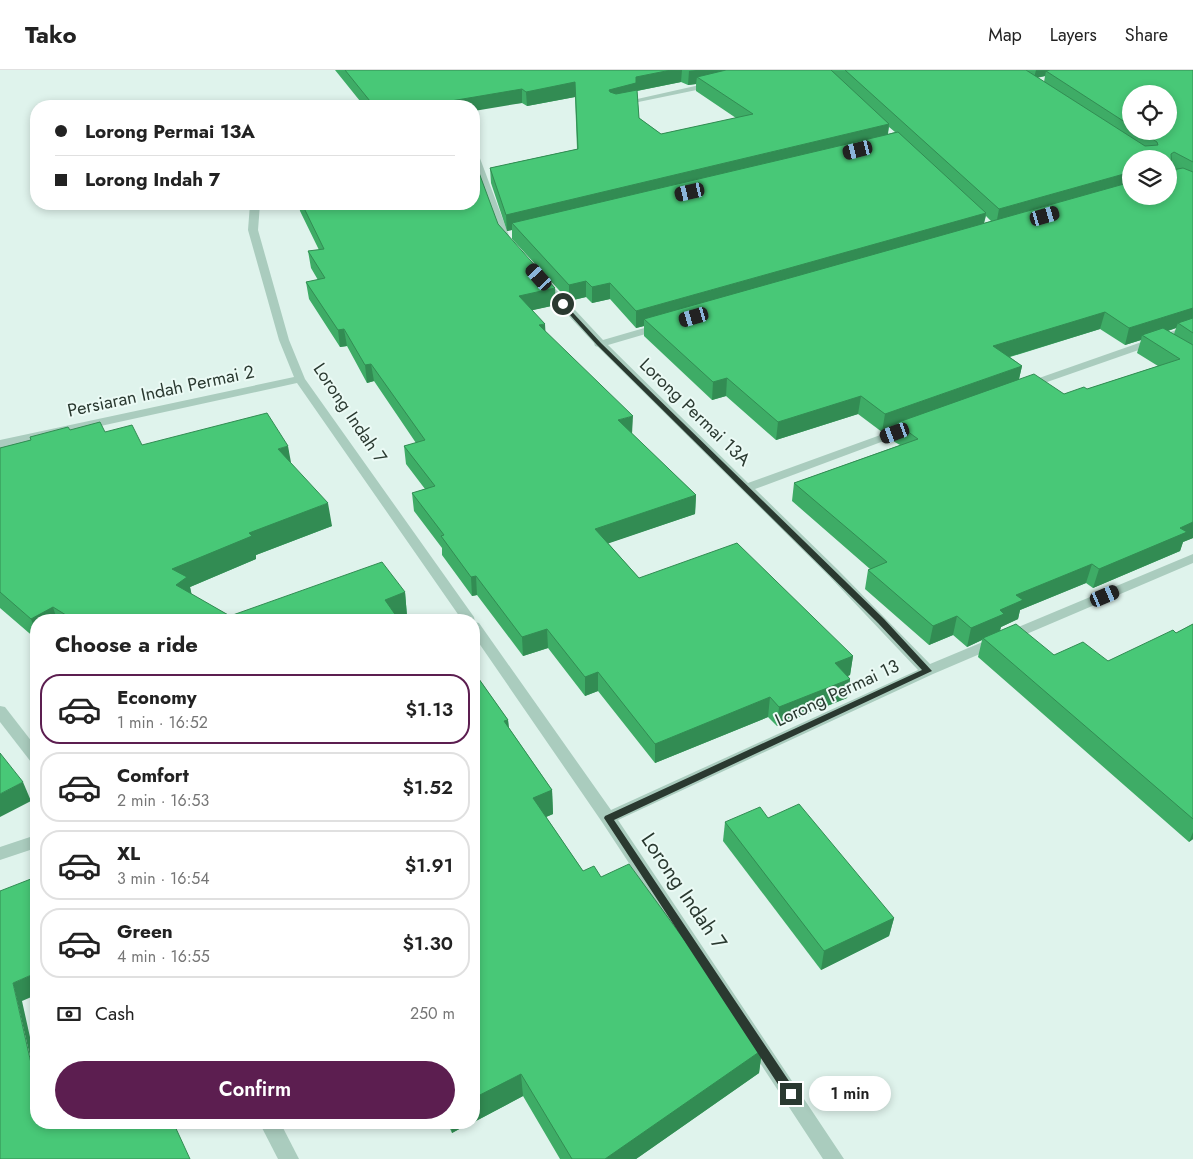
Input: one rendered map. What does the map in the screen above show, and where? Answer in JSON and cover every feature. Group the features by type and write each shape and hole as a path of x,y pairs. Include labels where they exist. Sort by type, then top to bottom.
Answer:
{"street":[{"path":"615,105 718,82"},
{"path":"480,168 516,252"},
{"name":"Lorong Indah 7","path":"255,210 253,230 284,340 300,379 466,614"},
{"name":"Lorong Permai 13A","path":"535,273 599,344 881,621 928,671"},
{"path":"599,344 675,323"},
{"path":"1017,389 1193,327"},
{"path":"1158,338 1174,349"},
{"name":"Persiaran Indah Permai 2","path":"0,444 300,379"},
{"path":"746,488 923,423"},
{"name":"Lorong Permai 13","path":"608,818 928,671 1193,558"},
{"name":"Lorong Indah 7","path":"480,635 608,818 834,1159"},
{"path":"0,711 30,750"},
{"path":"0,854 30,843"},
{"path":"273,1129 289,1159"}],"building":[{"path":"345,70 671,70 636,77 636,83 609,90 616,94 637,90 639,118 661,134 753,114 697,77 726,70 831,70 889,124 506,215 490,168 578,149 575,82 526,92 522,89 457,100 369,100"},
{"path":"845,70 1026,70 1122,131 1122,140 1136,140 1145,146 1158,145 1154,140 1177,140 1177,85 1122,85 1122,120 1046,71 1193,70 1193,162 1177,154 1177,150 1122,150 1122,175 999,209"},
{"path":"898,132 986,213 636,311 610,283 592,287 586,281 569,285 512,223"},
{"path":"1183,168 1193,172 1193,308 1129,328 1105,312 993,346 1022,366 885,414 861,396 778,422 727,378 713,382 644,319 1122,185 1122,205 1177,205 1177,169"},
{"path":"480,175 498,224 555,288 519,296 545,324 539,325 633,416 618,420 696,495 595,529 639,578 737,543 853,656 835,663 850,679 779,707 770,697 655,744 598,672 585,677 547,629 522,637 476,576 471,577 441,536 444,535 412,493 435,486 404,446 425,440 371,364 365,365 344,329 338,330 306,282 325,278 308,251 324,249 305,210 480,210"},
{"path":"1193,318 1193,333 1178,323"},
{"path":"1163,328 1193,345 1193,522 1180,528 1187,532 1099,569 1092,564 1016,595 1023,600 1000,610 1004,614 971,628 957,616 933,626 868,570 887,562 794,483 918,439 896,423 1034,374 1064,394 1084,387 1087,389 1180,359 1142,335"},
{"path":"267,413 288,446 278,449 328,503 249,533 252,536 172,569 187,577 176,585 227,614 64,614 53,607 40,614 30,614 30,618 0,592 0,448 31,440 30,437 68,427 70,430 100,422 105,432 132,425 142,445"},
{"path":"382,562 405,592 385,600 395,614 236,614"},
{"path":"1016,624 1054,655 1083,642 1108,661 1173,630 1176,633 1193,624 1193,819 983,638"},
{"path":"480,680 508,720 504,721 552,790 533,798 583,871 594,866 601,877 629,864 762,1050 605,1159 572,1159 521,1074 480,1095"},
{"path":"0,753 23,782 0,794"},
{"path":"799,804 894,918 824,951 725,822 760,807 768,818"},
{"path":"30,879 30,976 13,983 30,1059 30,1129 176,1129 190,1159 0,1159 0,891"}],"route":[{"path":"563,304 599,344 881,621 928,671 608,818 791,1094"}]}
